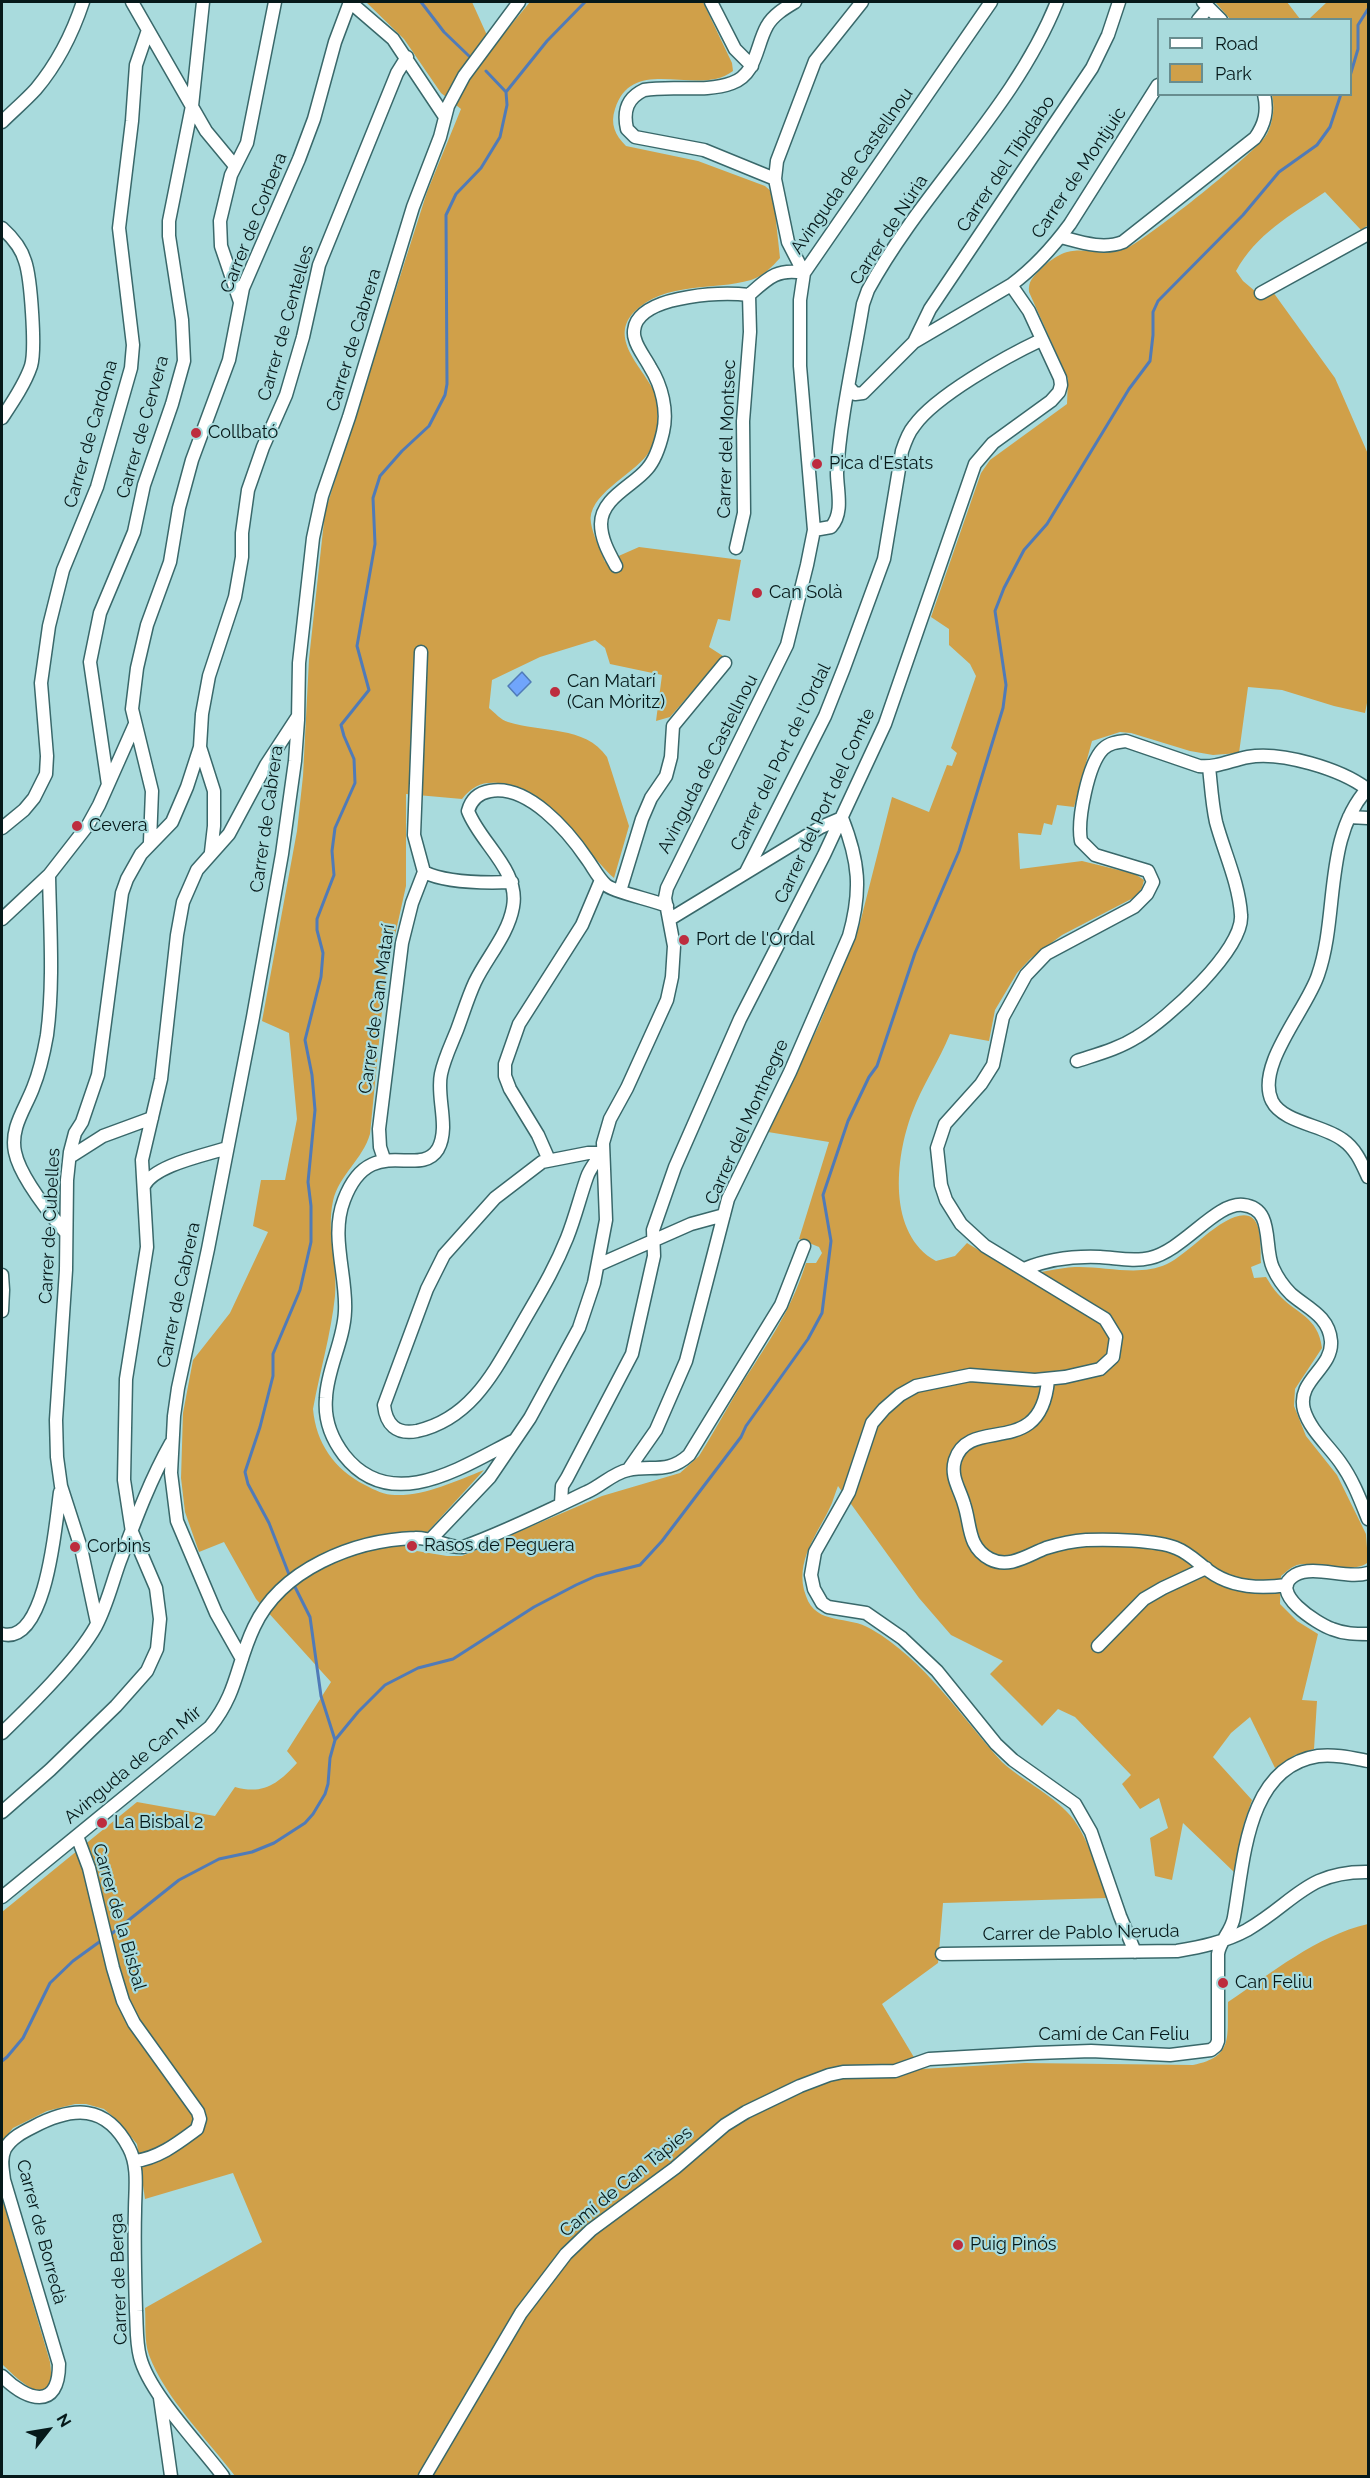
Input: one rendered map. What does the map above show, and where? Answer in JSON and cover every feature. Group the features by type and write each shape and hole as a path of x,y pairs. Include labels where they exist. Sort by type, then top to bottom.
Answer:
{"street":[{"path":"2,122 48,73 71,32 83,2"},
{"path":"132,2 192,106 219,148 235,166"},
{"name":"Carrer de Cervera","path":"108,785 92,681 92,653 100,614 134,532 144,485 184,361 182,320 169,236 169,221 192,106 203,2"},
{"path":"240,302 228,271 219,235 222,207 235,166 247,143 275,2"},
{"path":"350,2 393,39 445,117"},
{"name":"Carrer de Corbera","path":"150,842 152,791 132,709 141,649 147,625 170,562 179,507 192,460 229,360 243,288 283,199 310,129 335,42 350,2"},
{"name":"Carrer de Cabrera","path":"242,1659 216,1613 177,1521 171,1473 173,1439 178,1388 227,1148 282,854 298,715 299,663 318,509 413,207 454,92 519,2"},
{"path":"711,2 735,49 752,66"},
{"path":"775,179 704,150 668,142 644,140 629,134 626,110 629,101 636,94 656,88 722,86 744,76 752,66 767,25 773,17 795,2"},
{"path":"804,273 788,242 783,208 775,179 777,161 815,61 862,2"},
{"name":"Avinguda de Castellnou","path":"431,1539 490,1476 530,1418 579,1328 598,1265 606,1220 601,1153 610,1119 627,1088 667,1000 672,977 674,946 666,906 667,888 787,645 814,530 800,366 801,287 804,273 991,2"},
{"name":"Carrer de Núria","path":"814,530 831,527 838,516 837,472 863,304 868,290 958,158 1018,76 1046,29 1057,2"},
{"name":"Carrer del Tibidabo","path":"914,342 937,298 1083,84 1105,43 1119,2"},
{"path":"1205,5 1219,18"},
{"name":"Carrer de Cardona","path":"2,828 24,810 34,798 46,774 47,756 41,683 49,626 63,570 97,487 131,368 133,345 119,228 130,142 136,64 148,30"},
{"name":"Carrer de Centelles","path":"211,852 214,791 200,747 204,695 236,597 248,490 286,395 303,337 313,282 319,265 397,73 407,57"},
{"name":"Carrer de Montjuic","path":"849,387 855,394 863,393 914,342 1011,285 1031,268 1061,237 1157,87"},
{"path":"1061,237 1100,245 1123,242 1255,138 1267,110 1264,96"},
{"path":"2,228 16,243 26,261 33,345 31,366 2,418"},
{"path":"1261,293 1368,234"},
{"path":"616,566 602,533 602,516 615,497 648,469 656,455 666,418 662,394 655,376 634,339 634,327 638,320 646,311 684,298 718,293 749,295 776,273 788,270 804,273"},
{"name":"Carrer del Port del Comte","path":"561,1503 562,1486 628,1364 654,1256 653,1230 688,1136 740,1019 842,818 881,732 898,689 948,537 975,464 993,443 1051,401 1059,392 1060,378 1029,311 1011,285"},
{"name":"Carrer del Montsec","path":"736,548 744,513 742,422 750,332 749,295"},
{"name":"Carrer del Port de l'Ordal","path":"746,873 825,716 844,669 884,559 902,451 907,436 915,423 948,395 1041,340"},
{"path":"421,652 414,834 424,872 433,877 489,883 512,882"},
{"path":"620,891 642,819 651,798 666,776 671,757 673,726 725,663"},
{"path":"2,1812 109,1714 136,1685 151,1663 157,1649 159,1606 156,1588 132,1532 124,1480 124,1405 131,1341 145,1270 147,1247 142,1160 161,1079 180,914 194,876 211,852 229,834 266,765 298,715"},
{"path":"2,920 49,875 87,825 135,724"},
{"path":"1135,1952 1091,1832 1075,1804 1013,1760 996,1744 937,1671 902,1638 866,1613 828,1607 817,1596 812,1582 811,1568 815,1552 849,1492 872,1423 893,1400 916,1386 970,1375 1047,1380 1094,1371 1105,1367 1113,1358 1116,1336 1105,1319 985,1246 961,1224 952,1211 941,1185 937,1148 941,1131 993,1065 1004,1017 1026,975 1046,954 1134,907 1151,887 1153,882 1148,871 1095,855 1081,841 1081,811 1090,778 1101,751 1114,743 1126,741 1199,766 1209,767 1250,757 1287,759 1341,775 1368,788 1349,817 1340,841 1326,946 1320,969 1312,992 1277,1054 1269,1083 1272,1101 1283,1113 1345,1140 1356,1153 1368,1178"},
{"name":"Carrer de Cubelles","path":"97,1623 81,1548 61,1486 57,1457 56,1420 66,1270 70,1157 75,1133 82,1122 98,1075 122,893 133,866 150,842 172,822 188,787 200,747"},
{"path":"1077,1061 1113,1050 1152,1027 1201,982 1239,931 1241,914 1232,872 1216,821 1209,767"},
{"path":"514,1440 438,1477 410,1484 394,1485 361,1471 348,1460 331,1435 326,1417 326,1397 345,1314 345,1290 339,1241 340,1215 344,1200 360,1172 375,1161 384,1159 417,1161 428,1158 438,1149 442,1132 440,1084 444,1061 474,983 508,926 514,906 512,882 499,859 477,831 468,812 475,798 488,791 496,790 518,795 545,811 576,844 607,887 666,906"},
{"path":"1349,817 1368,818"},
{"path":"670,919 821,827 842,818"},
{"name":"Carrer del Montnegre","path":"628,1470 656,1430 686,1361 728,1199 790,1072 851,928 856,912 859,883 854,851 842,818"},
{"name":"Carrer de Can Matarí","path":"384,1159 380,1147 379,1129 401,952 412,903 424,872"},
{"path":"49,875 50,1002 46,1036 38,1076 16,1128 15,1153 27,1178 66,1233"},
{"path":"549,1160 538,1134 510,1089 505,1076 505,1064 519,1024 582,925 601,880"},
{"path":"70,1157 103,1136 152,1118"},
{"path":"144,1186 153,1175 174,1165 227,1148"},
{"path":"588,1153 601,1153 587,1174 566,1240 545,1288 489,1382 470,1403 438,1424 405,1432 395,1429 388,1423 384,1405 436,1268 444,1255 495,1198 542,1162 588,1153"},
{"path":"1024,1269 1048,1261 1076,1257 1133,1260 1153,1258 1176,1247 1227,1208 1242,1204 1258,1211 1264,1219 1268,1257 1273,1269 1292,1294 1317,1313 1328,1330 1331,1348 1328,1358 1306,1387 1303,1395 1304,1410 1315,1430 1347,1473 1368,1519"},
{"path":"598,1265 691,1224 724,1215"},
{"path":"628,1470 662,1469 674,1465 689,1455 781,1305 804,1246"},
{"path":"2,1275 2,1311"},
{"path":"1047,1380 1044,1402 1033,1420 1024,1427 1009,1433 974,1439 961,1449 957,1456 953,1468 955,1482 964,1504 970,1533 977,1548 990,1559 1011,1562 1046,1548 1072,1541 1158,1543 1177,1548 1225,1580 1244,1587 1287,1585"},
{"path":"2,1733 73,1657 97,1623 109,1597 155,1471 173,1439"},
{"name":"Avinguda de Can Mir","path":"2,1897 210,1727 233,1692 242,1659 261,1613 287,1584 313,1565 337,1554 414,1538 431,1539 448,1546 463,1546 589,1492 628,1470"},
{"path":"2,1634 7,1635 22,1629 40,1604 61,1486"},
{"path":"1098,1646 1144,1599 1206,1568"},
{"path":"1368,1573 1358,1575 1300,1573 1289,1579 1287,1585 1290,1599 1319,1623 1343,1633 1368,1634"},
{"name":"Camí de Can Feliu","path":"918,2062 944,2058 1036,2053 1091,2051 1170,2055 1211,2050 1218,2041 1220,1942 1233,1922 1246,1845 1255,1813 1263,1797 1281,1772 1305,1759 1342,1756 1368,1761"},
{"name":"Carrer de la Bisbal","path":"77,1836 89,1868 123,2001 134,2023 193,2103 200,2119 197,2129 170,2148 147,2160 135,2161"},
{"name":"Carrer de Pablo Neruda","path":"942,1954 1177,1951 1220,1942 1261,1921 1309,1884 1338,1874 1368,1872"},
{"name":"Camí de Can Tàpies","path":"425,2476 521,2313 567,2254 591,2230 675,2168 725,2125 762,2104 829,2075 843,2072 895,2071 918,2062"},
{"name":"Carrer de Borredà","path":"2,2376 15,2390 37,2398 51,2393 57,2385 59,2371 40,2297 4,2180 2,2157 5,2148 13,2140 44,2122 63,2114 81,2112 102,2117 111,2123 127,2144 135,2161"},
{"name":"Carrer de Berga","path":"135,2161 134,2258 137,2339 146,2373 223,2476"},
{"path":"160,2394 171,2476"}],"green space":[{"path":"366,2 472,2 486,33 497,42 530,2 703,2 732,63 733,71 719,78 651,79 636,83 624,92 615,109 614,129 626,146 698,161 765,186 773,193 780,258 763,274 751,280 690,288 660,295 646,302 634,312 627,322 626,342 655,393 656,433 647,455 603,495 591,513 592,528 605,562 639,547 741,560 730,621 718,619 709,647 723,656 670,717 656,721 662,675 610,664 605,648 595,640 540,657 492,680 489,708 503,720 575,735 598,747 607,757 629,826 614,878 549,806 534,795 517,787 498,783 482,784 462,799 406,794 406,886 385,980 370,1134 367,1143 340,1183 333,1201 331,1237 335,1296 313,1409 318,1433 328,1454 354,1479 380,1492 395,1495 418,1493 484,1470 411,1550 462,1556 602,1496 680,1473 699,1456 770,1340 790,1304 806,1263 816,1263 822,1253 819,1247 799,1239 829,1142 768,1132 820,1023 859,927 892,797 929,812 947,765 952,766 957,753 951,748 976,676 970,664 949,645 949,629 931,617 981,473 990,460 1067,404 1068,379 1029,292 1030,282 1054,258 1075,251 1105,253 1129,247 1179,211 1225,175 1267,134 1273,115 1272,96 1352,96 1352,18 1310,18 1327,2 1368,2 1368,225 1361,230 1325,192 1275,226 1254,246 1236,271 1243,281 1262,297 1273,292 1335,378 1368,454 1368,703 1365,713 1282,690 1248,687 1239,753 1213,755 1190,751 1131,733 1120,732 1092,741 1074,807 1057,805 1052,825 1044,823 1041,835 1018,833 1020,869 1082,861 1135,874 1144,880 1142,888 1135,897 1062,935 1031,958 1017,973 995,1010 989,1041 950,1034 912,1113 906,1131 899,1172 902,1214 909,1233 920,1249 936,1261 955,1256 967,1243 1021,1276 1075,1267 1133,1270 1156,1268 1176,1259 1229,1219 1249,1216 1257,1224 1261,1263 1251,1267 1254,1278 1266,1277 1285,1301 1311,1322 1320,1337 1322,1348 1295,1389 1294,1406 1306,1436 1337,1475 1366,1534 1368,1562 1362,1566 1305,1564 1291,1568 1281,1576 1280,1604 1297,1621 1318,1634 1302,1700 1317,1701 1314,1749 1295,1755 1275,1768 1250,1717 1231,1733 1213,1757 1252,1800 1244,1823 1235,1873 1183,1823 1172,1880 1155,1876 1150,1838 1168,1828 1159,1798 1140,1809 1122,1784 1131,1775 1075,1717 1058,1709 1042,1726 990,1674 1003,1661 951,1635 919,1598 838,1486 805,1559 803,1583 806,1596 817,1612 862,1625 890,1642 941,1690 1002,1762 1067,1811 1080,1829 1107,1898 943,1903 938,1963 882,2004 921,2069 1025,2063 1193,2065 1206,2061 1216,2057 1226,2044 1228,2002 1312,1946 1368,1924 1368,2476 235,2476 188,2418 156,2371 147,2350 145,2308 262,2242 233,2173 145,2199 137,2144 117,2120 104,2109 86,2104 75,2104 47,2111 13,2128 2,2141 2,1912 137,1802 215,1816 235,1787 254,1790 276,1782 297,1763 287,1751 331,1682 256,1599 224,1542 199,1552 185,1512 181,1478 183,1413 193,1360 230,1313 268,1232 253,1226 261,1180 285,1180 297,1119 289,1033 262,1021 297,831 303,776 309,659 325,512 427,192 461,109 441,93 404,39"},
{"path":"1215,2 1287,2 1299,18 1229,18"},
{"path":"2,2198 50,2362 51,2379 48,2388 43,2391 35,2390 27,2385 2,2364"}],"water":[{"path":"522,672 531,682 517,696 508,686"}],"waterway":[{"path":"421,2 444,32 469,56"},
{"path":"506,92 547,41 585,2"},
{"path":"1352,69 1358,49 1358,25 1368,9"},
{"path":"290,1577 269,1523 248,1484 245,1472 273,1376 273,1354 300,1290 311,1242 308,1182 315,1110 312,1075 305,1040 321,977 323,953 317,930 317,919 334,875 332,851 335,828 355,783 354,759 341,725 369,690 357,646 375,544 373,498 380,476 429,426 445,395 447,384 446,215 456,194 481,168 500,137 507,105 506,92 486,71"},
{"path":"110,1935 179,1880 219,1859 252,1852 274,1843 305,1823 325,1794 335,1740 358,1712 385,1685 418,1668 453,1659 534,1607 576,1585 596,1576 640,1565 662,1541 741,1437 746,1426 808,1339 822,1313 831,1241 823,1195 848,1121 869,1077 877,1066 915,953 959,851 1003,708 1006,685 995,611 1004,588 1024,550 1047,524 1129,389 1150,361 1153,312 1158,301 1243,215 1279,172 1317,145 1330,127 1340,96"},
{"path":"293,1583 310,1617 321,1696 335,1740"},
{"path":"2,2061 23,2038 50,1983 73,1961 102,1940"}],"place":[{"name":"Collbató","path":"196,433"},
{"name":"Pica d'Estats","path":"817,464"},
{"name":"Can Solà","path":"757,593"},
{"name":"Can Matarí (Can Mòritz)","path":"555,692"},
{"name":"Cevera","path":"77,826"},
{"name":"Port de l'Ordal","path":"684,940"},
{"name":"Rasos de Peguera","path":"412,1546"},
{"name":"Corbins","path":"75,1547"},
{"name":"La Bisbal 2","path":"102,1823"},
{"name":"Can Feliu","path":"1223,1983"},
{"name":"Puig Pinós","path":"958,2245"}]}
